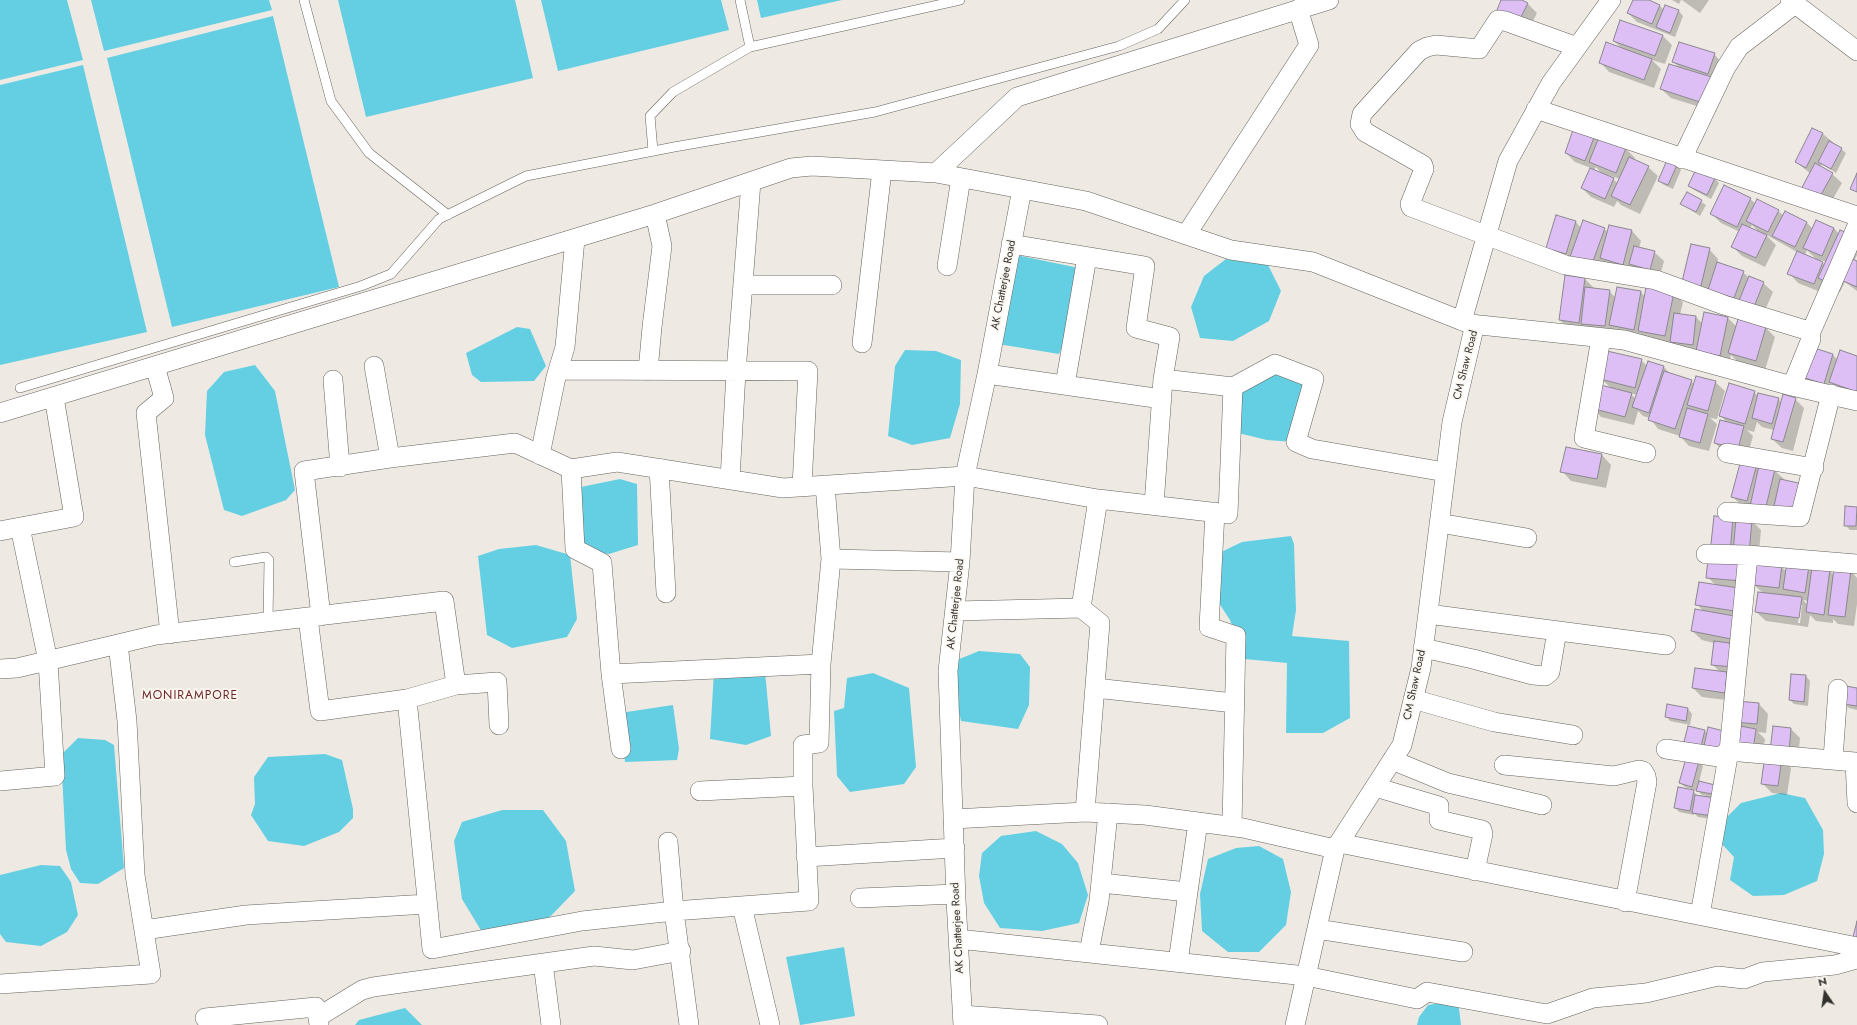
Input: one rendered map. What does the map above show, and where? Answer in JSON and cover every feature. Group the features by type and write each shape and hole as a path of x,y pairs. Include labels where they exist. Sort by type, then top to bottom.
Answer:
{"street":[{"path":"936,173 1017,97 1329,0"},
{"name":"CM Shaw Road","path":"1299,1024 1306,976 1337,846 1402,745 1421,668 1452,422 1469,322 1487,234 1508,161 1551,83 1611,0"},
{"path":"1682,159 1725,69 1739,47 1792,2 1857,51"},
{"path":"1186,235 1309,45 1298,9"},
{"path":"1577,47 1505,20 1498,20 1478,49 1436,45 1427,47 1420,51 1362,114 1360,124 1365,132 1423,165 1424,169 1410,204 1411,207 1487,234 1565,265 1656,280 1724,304 1809,331 1810,334"},
{"path":"1536,109 1682,159 1857,216"},
{"path":"0,413 656,214 791,168 812,166 936,173 1086,201 1231,250 1313,262 1469,322 1624,340 1792,386 1857,401"},
{"path":"862,342 882,170"},
{"path":"947,266 961,178"},
{"path":"730,479 736,372 752,182"},
{"name":"AK Chatterjee Road","path":"962,1020 948,671 960,562 965,476 987,374 1022,189"},
{"path":"648,371 662,246 656,214"},
{"path":"1792,386 1811,339 1810,334 1857,226"},
{"path":"540,455 558,370 565,347 575,238"},
{"path":"1011,244 1145,266 1136,328 1170,338 1163,379 1154,505"},
{"path":"1065,385 1087,256"},
{"path":"743,285 832,285"},
{"path":"1601,338 1584,438 1646,453"},
{"path":"1163,379 1233,387 1275,364 1314,379 1296,442 1312,449 1446,472"},
{"path":"155,366 164,398 146,413 170,634"},
{"path":"374,366 390,458"},
{"path":"558,370 736,372 808,371 802,486"},
{"path":"987,374 1162,399"},
{"path":"333,380 340,467"},
{"path":"500,725 497,682 456,685 407,699 320,710 315,617 304,471 340,467 390,458 515,444 571,469 617,462 782,488 965,476 1098,499 1228,514 1233,387"},
{"path":"1727,512 1800,516 1814,468 1831,394"},
{"path":"0,531 74,517 54,396"},
{"path":"1727,454 1814,468"},
{"path":"659,468 666,592"},
{"path":"571,469 575,549 602,563 611,674 621,749"},
{"path":"407,699 432,949 582,921 674,911 809,902 803,786 803,745 819,743 821,664 831,559 825,485"},
{"path":"1081,608 1098,499"},
{"path":"1216,512 1209,627 1236,636 1232,826"},
{"path":"1439,523 1527,538"},
{"path":"0,780 55,776 48,660 20,527"},
{"path":"1706,554 1748,555 1857,564"},
{"path":"1700,915 1729,751 1748,555"},
{"path":"831,559 960,562"},
{"path":"0,669 17,668 156,635 444,601 456,685"},
{"path":"955,611 1081,608 1100,623 1085,812"},
{"path":"1428,614 1666,646"},
{"path":"1423,648 1473,659 1533,675 1546,676 1550,672 1557,631"},
{"path":"0,984 151,974 135,875 127,721 118,644"},
{"path":"611,674 821,664"},
{"path":"1095,688 1234,703"},
{"path":"1833,759 1838,689"},
{"path":"1413,699 1494,722 1573,735"},
{"path":"1666,749 1719,757 1729,751 1855,762 1857,803"},
{"path":"1392,760 1448,784 1542,805"},
{"path":"1504,765 1614,776 1639,770 1643,771 1647,782 1625,902"},
{"path":"700,791 803,786"},
{"path":"1375,787 1439,806 1439,820 1482,830 1484,834 1475,871"},
{"path":"953,819 1085,812 1145,815 1232,826 1475,871 1857,947"},
{"path":"1090,952 1101,883 1108,813"},
{"path":"1178,962 1198,822"},
{"path":"668,842 674,911 681,951 689,1025"},
{"path":"806,856 954,848"},
{"path":"1101,883 1188,892"},
{"path":"860,898 956,894"},
{"path":"144,930 246,915 427,904"},
{"path":"742,906 770,1025"},
{"path":"1317,929 1463,952"},
{"path":"958,939 1306,976 1417,999 1427,992 1548,1014 1593,998 1646,993 1718,976 1744,979 1763,972 1835,965 1857,960"},
{"path":"205,1018 316,1007 319,1021 362,990 373,987 594,956 633,960 681,951"},
{"path":"543,963 551,1025"},
{"path":"962,1020 1098,1025"}],"lane":[{"path":"304,0 331,101 369,153 448,215"},
{"path":"740,0 750,47"},
{"path":"653,151 650,116 673,92 750,47 960,0"},
{"path":"20,388 361,286 391,274 438,219 526,176 653,151 875,112 1119,46 1158,29 1185,0"},
{"path":"234,562 266,557 269,560 268,622"}],"water":[{"path":"0,0 67,0 83,60 0,80"},
{"path":"91,0 269,0 272,10 104,51"},
{"path":"338,0 515,0 533,78 366,117"},
{"path":"541,0 721,0 729,30 558,71"},
{"path":"757,0 842,0 761,18"},
{"path":"273,16 339,287 172,327 107,58"},
{"path":"83,65 147,332 0,365 0,85"},
{"path":"1016,255 1079,268 1068,333 1059,354 998,344"},
{"path":"1226,259 1268,265 1281,291 1269,321 1233,341 1200,338 1191,307 1204,276"},
{"path":"517,327 530,329 546,366 534,381 481,382 472,375 466,353"},
{"path":"905,350 936,351 961,360 960,404 950,438 912,445 888,436 895,366"},
{"path":"255,365 275,391 295,490 286,500 242,516 224,510 205,435 207,391 224,372"},
{"path":"1278,371 1306,382 1293,442 1267,440 1234,432 1240,392"},
{"path":"620,479 637,484 638,545 609,554 583,549 581,487"},
{"path":"1291,536 1294,544 1296,610 1292,636 1349,641 1350,718 1323,733 1286,733 1287,663 1245,659 1230,620 1215,597 1215,555 1242,542"},
{"path":"536,545 570,555 577,619 567,637 512,648 487,635 478,556 499,549"},
{"path":"979,651 1020,654 1030,667 1029,705 1018,729 961,721 954,690 957,660"},
{"path":"714,671 765,671 771,736 746,745 710,739"},
{"path":"873,673 909,688 916,767 904,784 850,792 837,776 834,711 844,708 847,678"},
{"path":"673,705 679,749 677,760 625,762 620,713"},
{"path":"78,738 105,740 114,745 124,868 98,884 80,883 71,869 66,850 61,755"},
{"path":"325,754 342,760 353,809 353,818 339,832 304,846 268,841 251,815 255,804 254,777 268,757"},
{"path":"1781,793 1805,798 1823,830 1824,854 1817,881 1784,895 1753,896 1730,880 1734,857 1719,841 1722,822 1741,803"},
{"path":"502,810 543,810 566,841 575,891 542,925 482,932 462,899 454,841 462,822"},
{"path":"1036,831 1062,844 1078,863 1088,895 1079,923 1042,931 1000,928 984,903 979,876 982,853 1001,836"},
{"path":"1259,846 1283,859 1291,892 1286,925 1259,952 1228,952 1202,931 1200,894 1208,859 1236,848"},
{"path":"41,865 60,866 71,882 78,915 67,932 41,946 6,942 0,934 0,875"},
{"path":"844,947 855,1016 800,1025 786,957"},
{"path":"1446,1002 1459,1008 1461,1025 1417,1025 1419,1017 1428,1005"},
{"path":"405,1008 422,1025 355,1025 359,1020"}],"building":[{"path":"1501,0 1522,0 1528,3 1519,21 1497,10"},
{"path":"1633,0 1649,0 1660,5 1652,24 1627,13"},
{"path":"1665,5 1679,10 1670,33 1656,27"},
{"path":"1620,20 1663,35 1655,56 1613,41"},
{"path":"1606,42 1652,59 1644,80 1599,63"},
{"path":"1679,42 1715,53 1708,74 1672,62"},
{"path":"1669,64 1715,78 1706,104 1660,89"},
{"path":"1574,127 1595,135 1585,161 1565,153"},
{"path":"1812,128 1823,133 1806,168 1795,162"},
{"path":"1599,137 1626,148 1616,173 1589,162"},
{"path":"1829,141 1842,148 1831,169 1818,162"},
{"path":"1629,157 1649,166 1630,205 1611,196"},
{"path":"1667,160 1677,165 1668,185 1658,181"},
{"path":"1815,163 1833,173 1817,202 1799,193"},
{"path":"1590,168 1614,178 1605,199 1581,188"},
{"path":"1696,169 1715,178 1707,195 1688,186"},
{"path":"1857,173 1857,192 1850,189"},
{"path":"1724,185 1751,198 1737,227 1710,214"},
{"path":"1687,192 1702,200 1696,212 1680,204"},
{"path":"1757,199 1779,210 1768,232 1746,221"},
{"path":"1785,211 1807,222 1795,247 1772,236"},
{"path":"1556,215 1576,221 1566,254 1546,248"},
{"path":"1583,220 1605,228 1592,264 1570,257"},
{"path":"1816,220 1834,228 1822,256 1803,248"},
{"path":"1742,224 1767,235 1756,258 1731,247"},
{"path":"1609,225 1632,230 1623,265 1600,258"},
{"path":"1840,230 1852,235 1831,284 1818,278"},
{"path":"1691,244 1710,248 1700,290 1681,286"},
{"path":"1634,246 1655,251 1650,270 1629,264"},
{"path":"1797,251 1823,262 1814,284 1787,274"},
{"path":"1850,258 1857,261 1857,287 1841,280"},
{"path":"1717,262 1744,271 1734,298 1708,290"},
{"path":"1565,275 1585,278 1579,323 1559,320"},
{"path":"1749,276 1764,282 1753,309 1738,303"},
{"path":"1585,287 1610,290 1605,326 1581,324"},
{"path":"1617,287 1641,291 1634,330 1609,325"},
{"path":"1646,287 1674,292 1665,336 1638,331"},
{"path":"1704,312 1728,317 1720,356 1696,351"},
{"path":"1674,313 1696,316 1693,345 1670,342"},
{"path":"1738,319 1766,327 1756,361 1728,353"},
{"path":"1808,346 1833,354 1824,384 1799,376"},
{"path":"1840,350 1857,356 1857,392 1829,382"},
{"path":"1607,351 1642,359 1635,388 1600,379"},
{"path":"1648,361 1664,366 1649,413 1632,407"},
{"path":"1664,371 1692,380 1675,429 1648,420"},
{"path":"1696,376 1716,381 1708,411 1687,405"},
{"path":"1729,383 1755,391 1745,424 1719,416"},
{"path":"1597,384 1632,393 1625,417 1591,408"},
{"path":"1758,393 1779,398 1772,424 1752,418"},
{"path":"1783,394 1796,398 1783,442 1771,439"},
{"path":"1687,408 1708,414 1700,443 1679,437"},
{"path":"1720,420 1744,426 1738,449 1714,443"},
{"path":"1566,447 1602,454 1597,479 1560,472"},
{"path":"1741,460 1757,464 1747,501 1731,497"},
{"path":"1759,465 1775,469 1764,515 1749,511"},
{"path":"1780,479 1803,484 1796,511 1774,506"},
{"path":"1845,506 1857,507 1856,526 1844,526"},
{"path":"1714,516 1733,517 1730,554 1710,553"},
{"path":"1736,518 1752,520 1749,554 1733,553"},
{"path":"1708,559 1744,563 1742,581 1706,578"},
{"path":"1756,562 1782,565 1779,588 1753,585"},
{"path":"1787,562 1809,566 1805,593 1783,589"},
{"path":"1812,567 1830,569 1824,615 1806,612"},
{"path":"1834,568 1851,570 1845,617 1828,615"},
{"path":"1699,582 1745,589 1741,612 1695,605"},
{"path":"1758,592 1802,597 1799,618 1755,612"},
{"path":"1695,609 1740,617 1736,640 1691,631"},
{"path":"1714,641 1737,644 1734,667 1711,665"},
{"path":"1695,668 1727,672 1725,693 1692,688"},
{"path":"1791,674 1806,675 1804,702 1789,700"},
{"path":"1846,686 1857,688 1857,706 1843,704"},
{"path":"1737,701 1759,703 1757,724 1734,722"},
{"path":"1667,704 1688,708 1686,721 1665,717"},
{"path":"1735,725 1756,729 1753,750 1731,747"},
{"path":"1688,726 1705,730 1700,750 1683,746"},
{"path":"1773,726 1791,728 1789,752 1770,751"},
{"path":"1708,727 1724,731 1719,754 1703,751"},
{"path":"1765,755 1782,758 1778,786 1761,784"},
{"path":"1686,758 1699,761 1692,787 1679,783"},
{"path":"1699,781 1719,786 1717,795 1696,791"},
{"path":"1678,787 1694,790 1690,811 1674,808"},
{"path":"1695,795 1716,798 1713,816 1692,813"},
{"path":"1857,921 1857,942 1852,941"}],"district":[{"name":"MONIRAMPORE","path":"190,696"}]}
